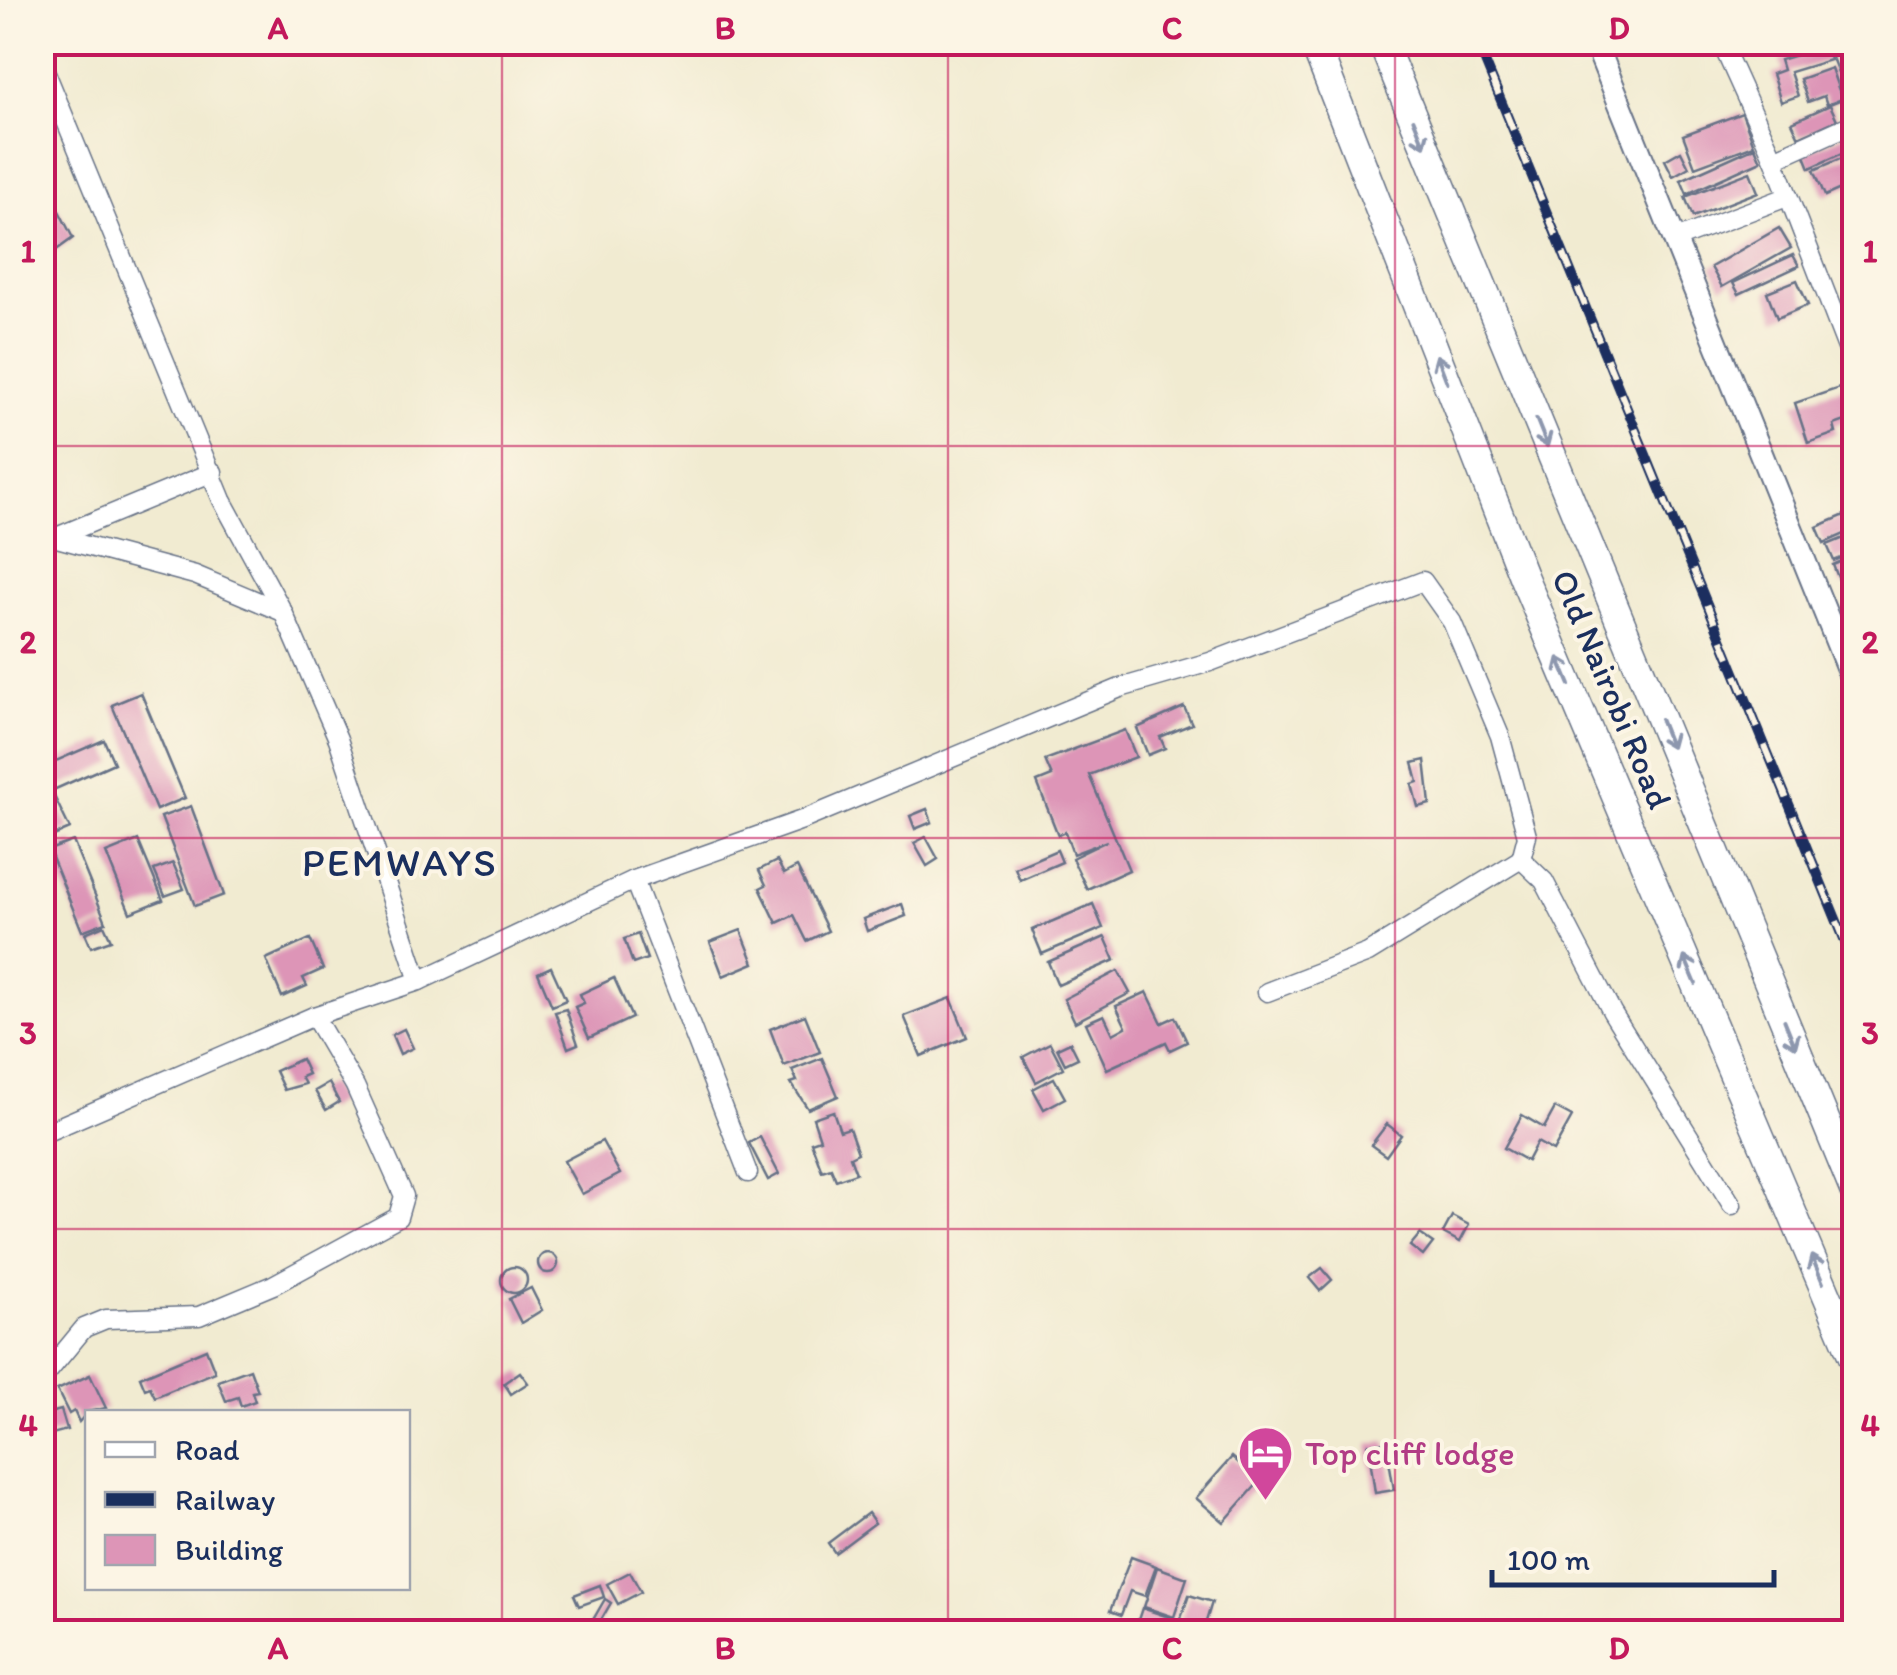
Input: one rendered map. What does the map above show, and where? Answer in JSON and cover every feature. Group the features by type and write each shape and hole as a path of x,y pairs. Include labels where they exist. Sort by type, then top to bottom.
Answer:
{"highway":[{"name":"Old Nairobi Road","path":"1314,42 1524,576 1854,1359"},
{"name":"Old Nairobi Road","path":"1382,42 1854,1190"}],"street":[{"path":"1594,42 1854,683"},
{"path":"1721,42 1774,159 1854,366"},
{"path":"42,64 222,500 283,612 338,738 418,982"},
{"path":"1774,159 1854,123"},
{"path":"1676,239 1787,196"},
{"path":"50,540 213,472"},
{"path":"50,540 195,575 283,612"},
{"path":"42,1134 314,1016 418,982 634,880 805,819 1120,688 1210,662 1423,581 1452,622 1500,736 1527,836 1520,859 1368,953 1267,992"},
{"path":"1520,859 1544,881 1612,1012 1732,1204"},
{"path":"634,880 748,1173"},
{"path":"42,1379 84,1328 123,1318 199,1316 272,1285 398,1217 404,1196 356,1086 314,1016"}],"building":[{"path":"1826,46 1830,60 1790,72 1798,96 1781,102 1772,74 1783,70 1780,60"},
{"path":"1854,46 1854,100 1850,102 1830,53"},
{"path":"1831,68 1842,99 1827,105 1824,96 1808,102 1800,79"},
{"path":"1830,105 1837,120 1799,137 1792,122"},
{"path":"1742,113 1754,145 1695,167 1683,135"},
{"path":"1854,131 1854,148 1810,168 1804,153"},
{"path":"1755,147 1761,161 1687,194 1681,180"},
{"path":"1681,151 1689,167 1673,176 1665,160"},
{"path":"1854,153 1854,183 1825,196 1814,170"},
{"path":"1750,172 1758,192 1693,217 1685,197"},
{"path":"56,205 73,238 48,256 42,253 42,211"},
{"path":"1779,228 1791,248 1722,287 1711,267"},
{"path":"1793,255 1799,266 1739,294 1733,283"},
{"path":"1797,280 1808,305 1777,318 1767,292"},
{"path":"1845,386 1854,418 1834,425 1836,433 1808,443 1795,403"},
{"path":"1854,511 1854,530 1824,543 1817,527"},
{"path":"1854,534 1854,553 1834,561 1827,545"},
{"path":"1854,556 1854,579 1841,585 1833,565"},
{"path":"141,693 185,798 156,810 112,705"},
{"path":"1184,707 1192,724 1160,737 1165,748 1148,755 1137,728"},
{"path":"1125,730 1136,757 1089,775 1129,870 1087,889 1072,858 1107,841 1073,854 1065,832 1058,835 1037,782 1052,776 1045,760"},
{"path":"104,740 114,763 42,795 42,767"},
{"path":"1425,760 1430,804 1418,807 1412,784 1418,782 1413,763"},
{"path":"53,794 70,829 42,841 42,799"},
{"path":"191,806 224,895 195,906 161,817"},
{"path":"927,809 932,822 915,829 910,816"},
{"path":"926,837 938,859 927,866 914,843"},
{"path":"138,840 163,900 130,913 106,853"},
{"path":"73,841 106,922 82,931 49,850"},
{"path":"1057,850 1062,862 1020,880 1015,868"},
{"path":"777,861 784,874 797,867 828,931 807,941 794,915 777,923 760,888 766,885 759,870"},
{"path":"173,863 184,889 165,896 154,870"},
{"path":"902,904 906,916 867,931 863,919"},
{"path":"1093,904 1103,928 1042,954 1032,930"},
{"path":"104,925 111,940 91,947 85,933"},
{"path":"741,930 754,963 723,976 710,942"},
{"path":"638,934 647,959 633,964 624,939"},
{"path":"1105,937 1115,960 1058,985 1048,962"},
{"path":"310,939 323,969 303,978 307,986 282,997 266,959"},
{"path":"551,967 566,1000 552,1006 538,973"},
{"path":"1118,971 1130,993 1075,1022 1064,999"},
{"path":"614,978 632,1018 589,1038 575,1007 584,1003 580,994"},
{"path":"1147,992 1162,1023 1175,1017 1187,1042 1170,1050 1166,1042 1107,1069 1086,1023 1104,1015 1113,1034 1126,1027 1116,1006"},
{"path":"951,998 967,1037 921,1056 904,1016"},
{"path":"566,1009 578,1044 568,1048 555,1012"},
{"path":"805,1015 820,1052 784,1066 770,1029"},
{"path":"404,1029 413,1048 400,1054 392,1035"},
{"path":"1070,1042 1078,1058 1065,1064 1057,1048"},
{"path":"1050,1043 1063,1068 1036,1082 1023,1057"},
{"path":"822,1058 838,1096 808,1109 791,1083 797,1081 792,1070"},
{"path":"301,1059 308,1074 301,1077 305,1084 284,1090 275,1071"},
{"path":"1054,1078 1065,1098 1044,1109 1033,1089"},
{"path":"329,1083 339,1102 326,1110 315,1091"},
{"path":"1555,1108 1572,1117 1553,1151 1537,1142 1527,1161 1504,1148 1522,1115 1544,1128"},
{"path":"833,1111 840,1131 849,1128 858,1153 850,1157 856,1173 836,1180 831,1168 822,1171 811,1142 820,1139 813,1118"},
{"path":"1387,1124 1401,1135 1386,1156 1371,1145"},
{"path":"760,1137 779,1174 768,1180 749,1143"},
{"path":"602,1141 620,1174 582,1194 564,1161"},
{"path":"1452,1216 1469,1225 1460,1242 1443,1233"},
{"path":"1420,1234 1433,1243 1423,1256 1410,1246"},
{"path":"544,1253 552,1253 558,1263 552,1273 544,1273 538,1267 538,1259"},
{"path":"514,1267 523,1271 527,1280 523,1289 514,1293 505,1289 501,1280 505,1271"},
{"path":"1322,1268 1332,1280 1320,1291 1309,1278"},
{"path":"531,1288 542,1310 521,1323 509,1299"},
{"path":"206,1349 215,1372 155,1397 150,1387 145,1389 140,1377"},
{"path":"250,1369 258,1391 252,1392 255,1401 241,1406 238,1397 226,1401 218,1381"},
{"path":"520,1372 528,1383 511,1394 504,1383"},
{"path":"90,1375 106,1408 85,1410 79,1422 74,1411 69,1414 57,1390"},
{"path":"61,1410 67,1430 45,1436 42,1415"},
{"path":"1386,1442 1394,1490 1375,1493 1368,1444"},
{"path":"1232,1457 1260,1481 1224,1522 1196,1498"},
{"path":"868,1513 875,1523 835,1553 828,1543"},
{"path":"1131,1557 1156,1566 1145,1596 1130,1591 1121,1615 1110,1611"},
{"path":"1157,1567 1187,1578 1174,1617 1144,1607"},
{"path":"630,1572 641,1592 618,1604 607,1584"},
{"path":"600,1585 604,1597 579,1606 574,1595"},
{"path":"1189,1595 1212,1602 1204,1628 1216,1632 1134,1632 1142,1608 1180,1621"},
{"path":"605,1599 611,1603 594,1632 586,1632"}],"railway":[{"path":"1477,42 1854,963"}],"place":[{"name":"Top cliff lodge","path":"1266,1502"}],"district":[{"name":"PEMWAYS","path":"400,862"}]}
